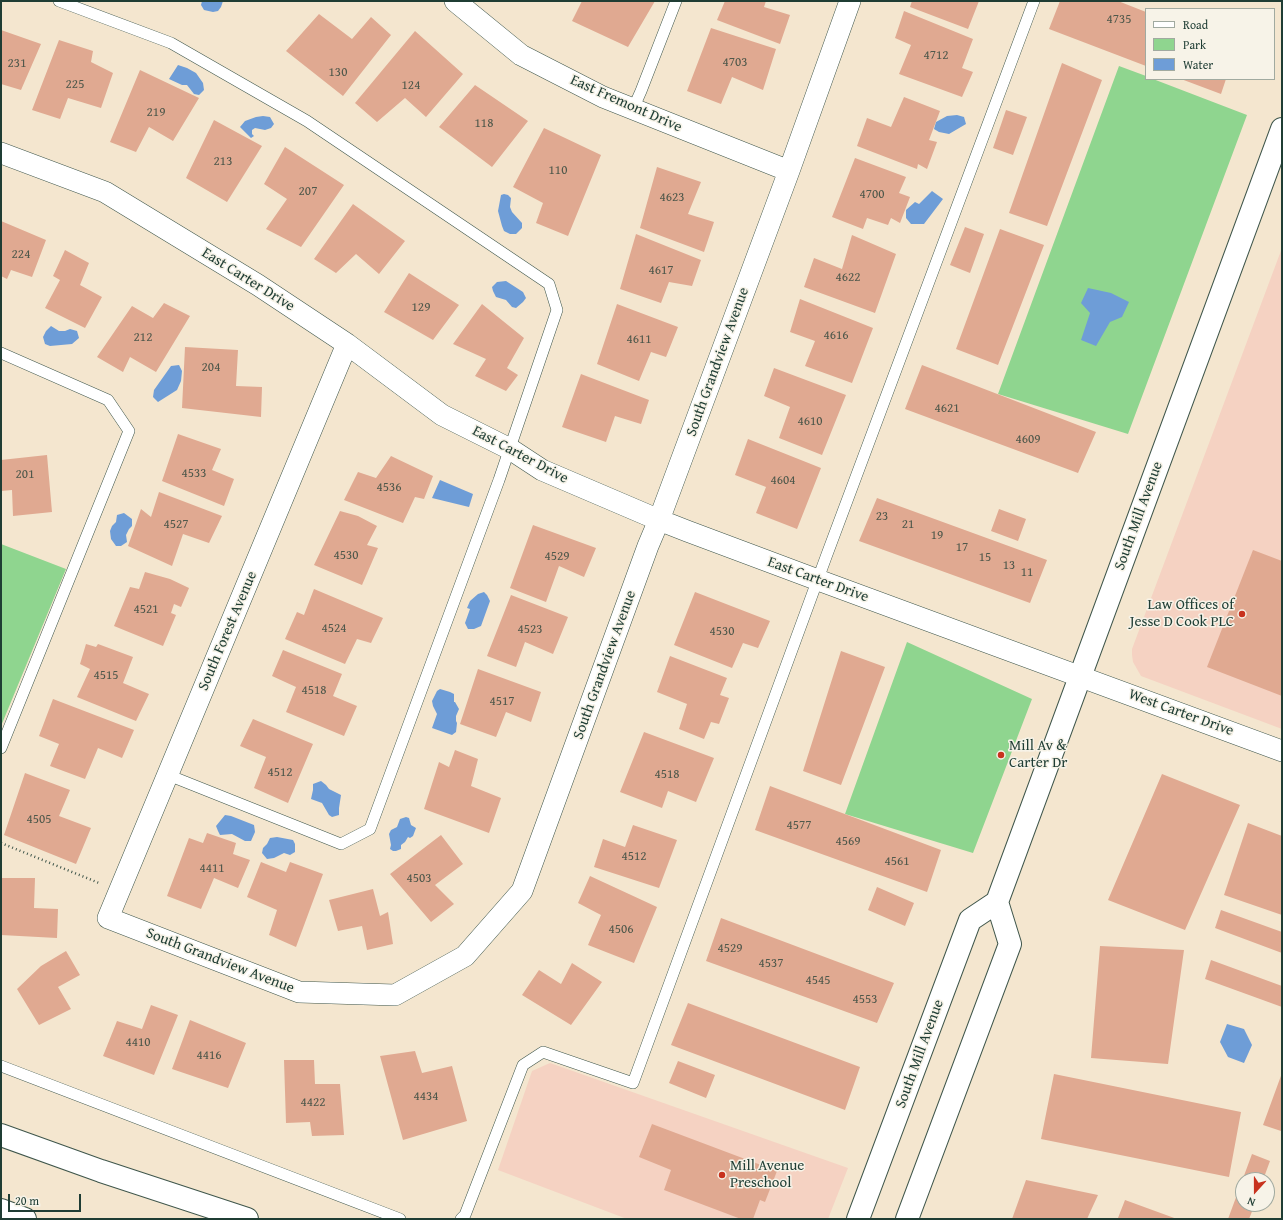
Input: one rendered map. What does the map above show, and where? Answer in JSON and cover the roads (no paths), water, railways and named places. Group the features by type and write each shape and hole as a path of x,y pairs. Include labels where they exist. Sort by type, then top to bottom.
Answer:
{"main road":[{"name":"South Mill Avenue","path":"858,1219 970,920 997,902 1282,129"},
{"path":"907,1219 1010,944 997,902"},
{"path":"1,1135 248,1219"},
{"path":"1,1210 25,1219"}],"street":[{"name":"East Fremont Drive","path":"455,1 521,54 604,97 789,171"},
{"name":"South Grandview Avenue","path":"108,918 299,992 395,994 465,956 522,891 648,546 789,171 850,1"},
{"name":"East Carter Drive","path":"1,153 105,192 258,284 347,344 442,415 510,450 542,470 659,520 1080,676"},
{"name":"South Forest Avenue","path":"108,918 347,344"},
{"name":"West Carter Drive","path":"1080,676 1282,751"}],"lane":[{"path":"59,1 171,43 307,121 548,284 557,310 510,450 370,829 341,844 168,775"},
{"path":"633,109 676,1"},
{"path":"461,1219 465,1215 523,1065 543,1052 633,1083 818,580 1034,1"},
{"path":"1,353 108,400 128,431 1,748"},
{"path":"1,1066 400,1219"}],"water":[{"path":"202,1 223,1 218,11 213,12 204,10 201,5"},
{"path":"178,65 196,73 203,83 204,90 199,95 194,94 187,85 182,85 169,79"},
{"path":"957,115 964,117 966,124 949,134 939,132 934,129 936,122 947,116"},
{"path":"263,116 270,117 274,124 271,128 265,130 255,128 252,130 252,134 254,136 251,138 240,127 245,121"},
{"path":"932,191 943,199 924,224 911,224 906,218 906,210 915,202 919,204"},
{"path":"504,194 511,198 510,207 512,212 522,223 522,228 516,234 510,234 504,231 502,226 498,211 501,195"},
{"path":"506,281 523,292 526,298 516,308 512,307 506,300 496,297 493,291 492,287 497,282"},
{"path":"1088,288 1111,293 1129,302 1122,317 1110,322 1096,346 1081,340 1090,313 1081,303"},
{"path":"51,326 59,331 70,329 77,331 79,338 72,344 50,346 45,344 43,337"},
{"path":"179,365 182,371 181,381 177,390 158,402 153,397 154,390 171,366"},
{"path":"440,480 473,494 469,507 432,498"},
{"path":"124,513 132,519 132,526 126,535 127,542 121,546 116,546 111,539 110,531 116,522 117,515"},
{"path":"484,592 490,601 481,626 474,629 468,629 465,623 470,609 467,608 470,601 478,594"},
{"path":"440,689 454,694 454,702 459,709 456,716 456,732 452,735 432,728 437,714 432,701 437,691"},
{"path":"321,781 329,789 341,795 339,815 332,817 329,815 322,803 311,799 313,784"},
{"path":"225,815 254,825 255,832 251,841 245,841 232,834 220,835 216,826"},
{"path":"406,817 409,818 411,825 416,828 413,836 410,838 408,837 401,845 401,849 393,851 390,849 391,845 389,834 391,830 397,827 400,819"},
{"path":"277,837 293,840 295,844 295,852 290,855 284,853 274,858 267,859 262,853 263,848 270,838"},
{"path":"1227,1024 1244,1029 1252,1045 1244,1063 1228,1057 1220,1042"}],"place":[{"name":"Law Offices of Jesse D Cook PLC","path":"1242,614"},
{"name":"Mill Av & Carter Dr","path":"1001,755"},
{"name":"Mill Avenue Preschool","path":"722,1175"}]}
